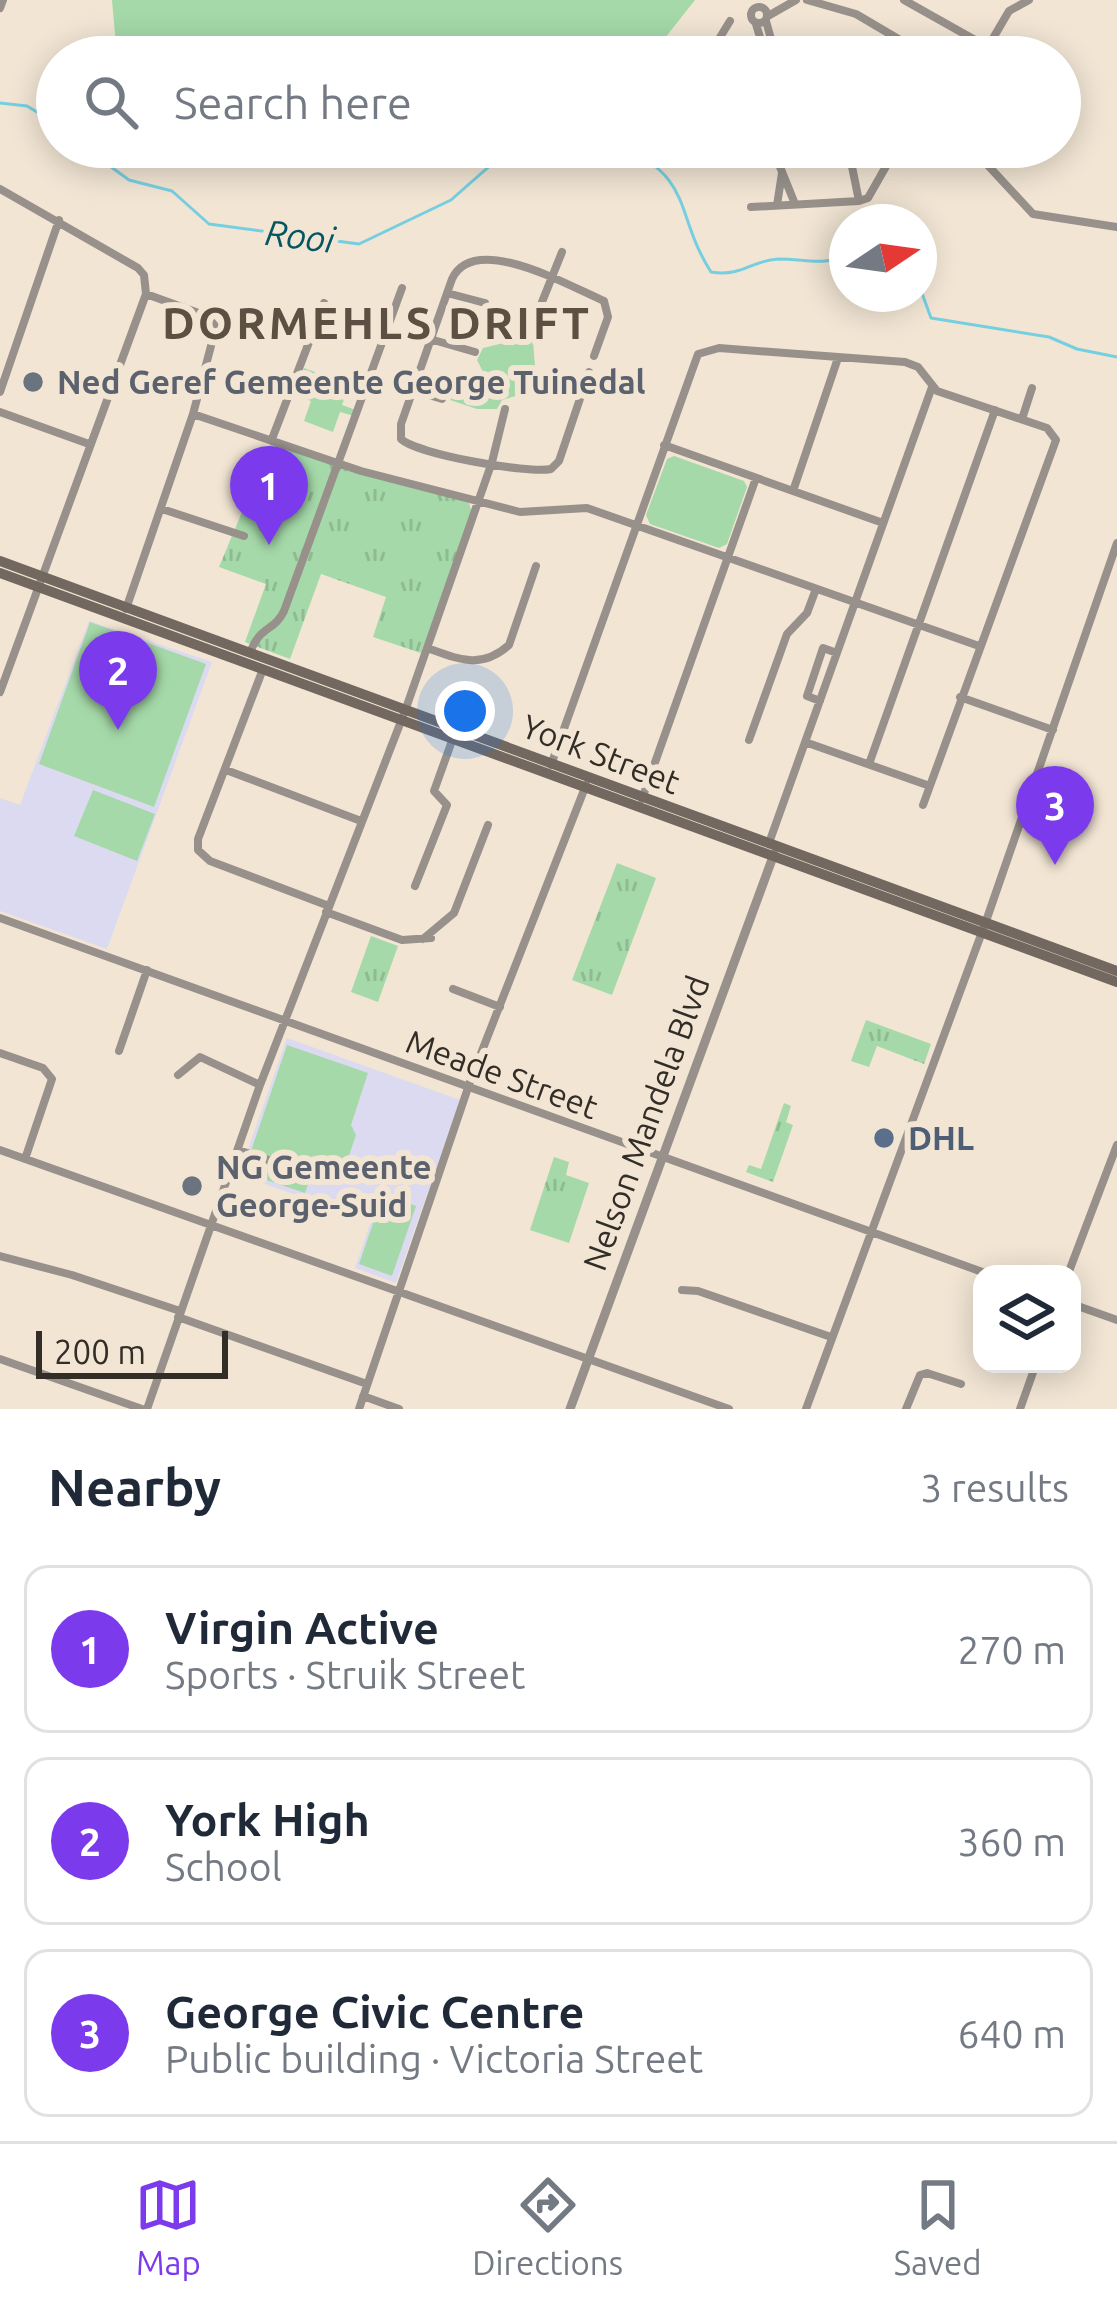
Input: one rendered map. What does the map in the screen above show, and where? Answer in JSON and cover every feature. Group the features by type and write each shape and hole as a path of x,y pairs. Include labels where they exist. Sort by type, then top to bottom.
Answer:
{"main road":[{"name":"York Street","path":"0,561 42,582 250,653 453,738 550,768"},
{"name":"York Street","path":"0,572 42,582"},
{"name":"York Street","path":"124,612 263,669 404,715 1116,972"}],"street":[{"path":"752,19 796,0"},
{"path":"807,0 849,12 892,36"},
{"path":"849,12 853,0"},
{"path":"904,0 968,36"},
{"path":"995,36 1010,11 1029,0"},
{"path":"752,19 760,23 763,13"},
{"path":"763,13 768,36"},
{"path":"752,19 761,36"},
{"path":"720,36 730,20"},
{"path":"781,168 795,204"},
{"path":"852,168 860,201"},
{"path":"751,207 860,201 868,198 885,168"},
{"path":"990,168 1033,214 1117,227"},
{"path":"777,205 783,172"},
{"path":"855,180 879,179"},
{"path":"0,189 138,268 144,275 146,294 0,692"},
{"path":"0,392 59,220"},
{"path":"530,332 562,252"},
{"path":"589,372 556,466 540,472 404,444 399,431 460,267 492,257 607,304 608,317 594,356"},
{"path":"250,653 259,633 280,620 402,287"},
{"path":"447,293 485,303"},
{"path":"124,612 194,414 216,327 207,316 146,294"},
{"path":"272,439 324,303"},
{"path":"430,339 475,352"},
{"path":"550,768 692,366 702,350 912,364 932,387 1054,434 1054,446 923,805"},
{"path":"793,491 838,358"},
{"path":"771,850 932,387"},
{"path":"1022,419 1032,388"},
{"path":"413,390 442,399"},
{"path":"0,1359 144,1409 260,1085 404,715 506,409"},
{"path":"868,764 995,410"},
{"path":"0,412 89,444"},
{"path":"194,414 340,464 524,512 580,507 979,646"},
{"path":"664,445 884,523"},
{"path":"641,802 756,478"},
{"path":"162,508 244,536"},
{"path":"806,1409 984,928 1117,543"},
{"path":"427,648 470,663 502,651 509,645 536,566"},
{"path":"749,740 787,634 807,613 816,590"},
{"path":"263,669 198,839 200,854 398,938 427,938 454,914 488,825"},
{"path":"960,697 1053,730"},
{"path":"416,886 447,805 434,788 453,738"},
{"path":"806,742 927,785"},
{"path":"226,770 361,821"},
{"path":"358,1409 470,1088 587,782"},
{"name":"Nelson Mandela Blvd","path":"570,1409 771,850"},
{"name":"Meade Street","path":"0,918 973,1269"},
{"path":"118,1051 147,970"},
{"path":"453,989 500,1007"},
{"path":"0,1053 43,1068 52,1079 25,1159"},
{"path":"178,1075 200,1057 260,1085"},
{"path":"1071,1265 1117,1145"},
{"path":"0,1150 729,1409"},
{"path":"238,1150 314,1175"},
{"path":"0,1256 72,1275 367,1384"},
{"path":"682,1290 698,1291 831,1337"},
{"path":"1081,1307 1117,1320"},
{"path":"1020,1409 1033,1373"},
{"path":"906,1409 920,1375 962,1384"},
{"path":"363,1396 399,1409"}],"shaded area":[{"path":"89,621 212,662 107,949 0,911 0,798 20,805"},
{"path":"287,1038 460,1100 396,1283 355,1268 371,1221 239,1175"}],"green space":[{"path":"112,0 695,0 667,36 115,36"},
{"path":"524,338 533,341 535,367 526,393 502,400 497,409 477,409 450,400 458,392 474,396 483,372 477,360 483,348"},
{"path":"304,368 349,385 342,405 356,410 354,416 340,412 333,432 304,421 311,401 295,395"},
{"path":"271,443 469,503 472,512 421,653 373,637 386,597 321,574 290,659 245,642 266,584 219,567"},
{"path":"674,456 744,481 747,487 727,544 719,548 650,524 646,515 667,459"},
{"path":"90,622 206,664 154,807 39,764"},
{"path":"93,790 155,814 137,861 74,836"},
{"path":"617,863 656,878 612,995 572,980"},
{"path":"371,936 398,946 378,1002 351,992"},
{"path":"866,1020 931,1044 924,1064 877,1046 869,1067 851,1061"},
{"path":"287,1045 368,1073 351,1125 356,1135 340,1182 251,1151"},
{"path":"784,1103 791,1106 786,1122 793,1125 773,1182 746,1172 749,1165 761,1169"},
{"path":"247,1156 311,1176 305,1193 242,1172"},
{"path":"554,1157 569,1162 566,1175 589,1183 569,1243 530,1230"},
{"path":"383,1194 416,1206 392,1276 359,1264"}],"waterway":[{"name":"Rooi","path":"0,103 36,111"},
{"name":"Rooi","path":"113,168 129,180 172,191 209,224 359,244 451,200 487,168"},
{"name":"Rooi","path":"657,168 680,200 711,272 731,272 778,259 829,260"},
{"name":"Rooi","path":"929,312 931,318 1049,337 1077,349 1117,357"}],"place":[{"name":"Ned Geref Gemeente George Tuinedal","path":"33,382"},
{"name":"Virgin Active","path":"269,545"},
{"name":"York High","path":"118,730"},
{"name":"George Civic Centre","path":"1055,865"},
{"name":"DHL","path":"884,1138"},
{"name":"NG Gemeente George-Suid","path":"192,1186"}],"district":[{"name":"DORMEHLS DRIFT","path":"377,323"}]}
